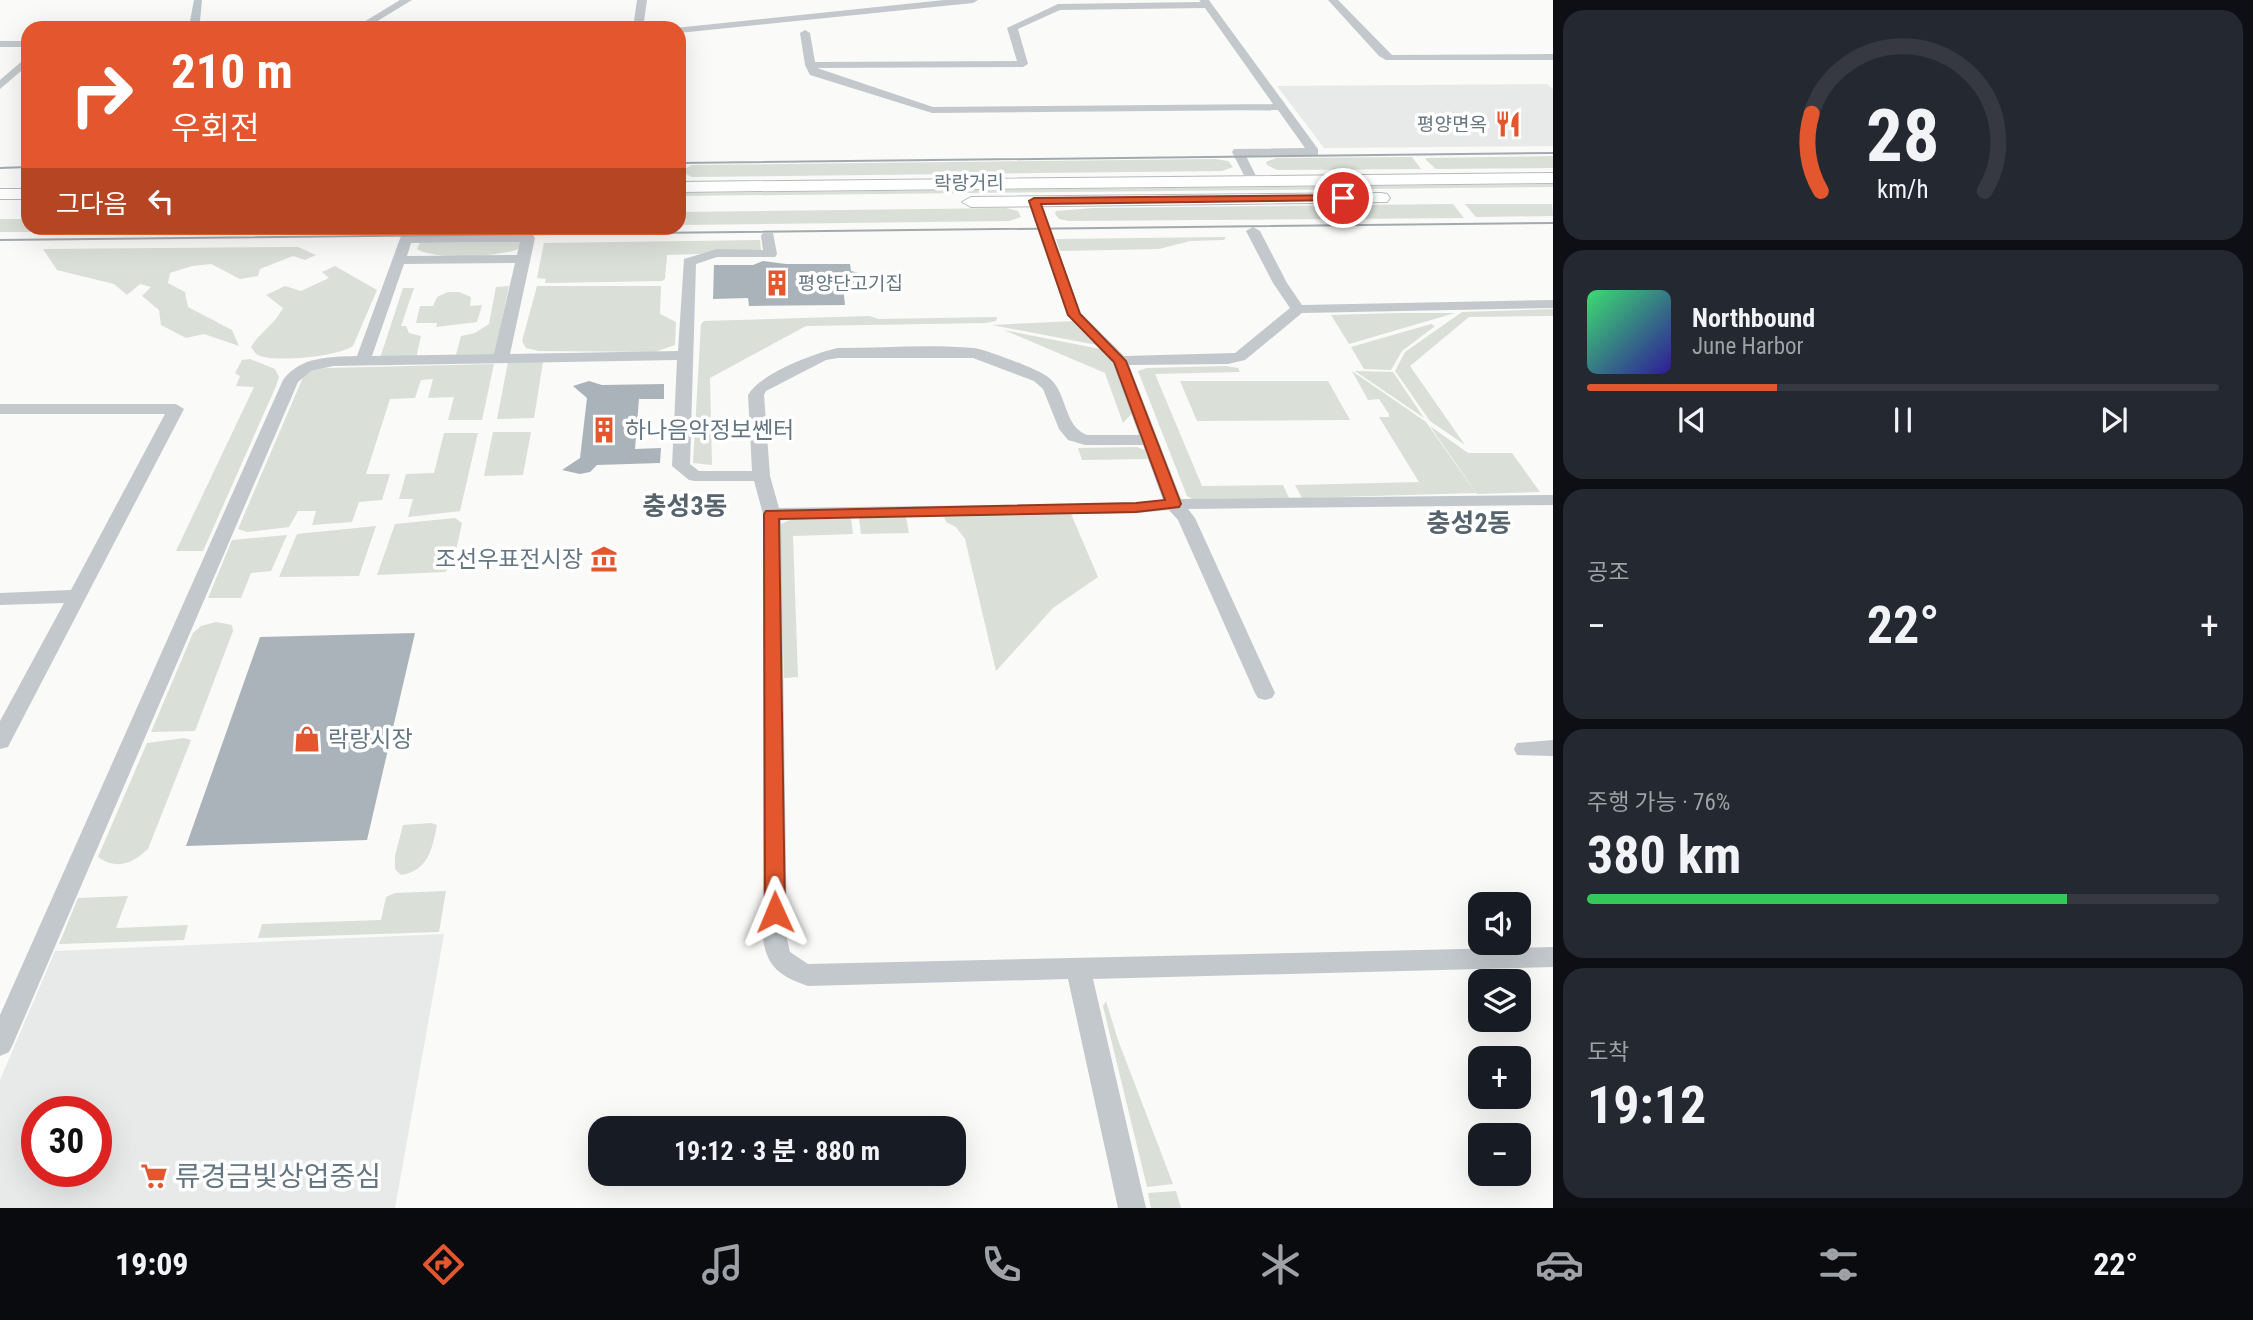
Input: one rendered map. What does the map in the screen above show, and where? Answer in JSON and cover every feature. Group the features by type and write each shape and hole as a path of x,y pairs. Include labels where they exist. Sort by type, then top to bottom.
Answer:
{"main road":[{"name":"락랑거리","path":"686,187 1553,178"},
{"path":"0,194 21,194"},
{"name":"락랑거리","path":"686,203 1553,195"},
{"path":"0,209 21,208"}],"street":[{"path":"371,21 407,0"},
{"path":"639,21 642,0"},
{"path":"923,0 939,4"},
{"path":"686,29 973,0"},
{"path":"1333,0 1383,54 1390,58 1553,57"},
{"path":"810,65 1023,64 1012,28 1058,6 1206,3 1314,152 1238,152 1252,180"},
{"path":"805,33 810,65 814,73 932,110 1282,107"},
{"path":"0,44 21,44"},
{"path":"0,86 21,66"},
{"path":"1034,201 1074,315 1120,361 1174,504 1186,517 1265,693"},
{"path":"1253,231 1298,309"},
{"path":"363,361 406,239 471,235"},
{"path":"501,359 528,238 514,235"},
{"path":"761,477 695,476 681,466 688,262 695,257 708,255 770,254 768,236"},
{"path":"400,260 524,259"},
{"path":"1120,361 1228,359 1240,356 1298,309 1553,304"},
{"path":"1150,440 1085,440 1074,436 1067,429 1050,387 1040,378 975,353 838,353 822,356 760,388 756,394 761,477 772,514 777,955 787,968 808,975 1553,957"},
{"path":"0,1044 290,380 297,371 312,364 363,361 685,355"},
{"path":"0,410 176,409 0,741"},
{"path":"772,514 1136,508 1174,504 1553,500"},
{"path":"0,598 78,595"},
{"path":"1525,749 1553,748"},
{"path":"1078,969 1132,1208"}],"shaded area":[{"path":"1547,84 1553,89 1553,146 1324,148 1277,86"},
{"path":"1553,156 1553,168 1436,169 1426,160 1426,158"},
{"path":"1412,157 1421,169 1277,170 1266,162 1276,158"},
{"path":"1215,159 1228,161 1233,167 1222,171 692,177 686,174 686,168 692,165"},
{"path":"1553,184 1553,187 686,196 686,193"},
{"path":"1453,204 1464,218 1069,221 1059,219 1055,214 1056,211 1094,208"},
{"path":"1465,204 1552,204 1553,216 1476,217"},
{"path":"1006,208 1018,211 1021,217 1009,221 686,225 686,212"},
{"path":"0,219 21,219 21,232 0,232"},
{"path":"1226,237 1224,240 1190,241 1159,249 1060,251 1056,239"},
{"path":"760,240 761,252 667,255 665,279 662,281 545,283 546,279 537,278 544,243"},
{"path":"521,242 518,249 483,255 437,255 417,249 420,243"},
{"path":"298,247 316,255 305,260 293,256 260,269 258,276 240,279 211,264 192,266 170,273 168,283 185,292 188,307 232,330 239,346 204,334 186,338 161,325 159,310 142,296 151,287 140,284 127,295 114,284 57,270 43,249"},
{"path":"335,266 377,290 353,346 334,353 296,358 273,358 256,354 251,347 283,308 266,295 285,286 301,291 329,278 322,272"},
{"path":"509,286 495,354 456,355 461,336 475,333 489,324 496,287"},
{"path":"537,286 661,286 660,314 676,322 675,345 655,352 539,351 526,348 522,341"},
{"path":"403,288 414,288 401,326 406,326 409,333 421,336 416,358 380,358"},
{"path":"448,292 459,292 471,297 470,306 482,305 477,322 436,327 437,323 416,323 420,306 433,306 437,297"},
{"path":"1553,309 1553,316 1469,317 1410,366 1465,445 1430,421 1395,371 1405,352 1462,312"},
{"path":"1455,313 1349,344 1331,315"},
{"path":"869,316 879,319 997,317 996,321 986,323 806,326 710,378 712,465 693,463 701,324 704,321"},
{"path":"1075,321 1097,345 992,325"},
{"path":"1431,324 1435,326 1402,351 1391,370 1364,369 1351,347"},
{"path":"1004,330 1100,349 1113,362 1132,413 1123,423 1105,373"},
{"path":"250,359 275,369 279,377 276,386 203,551 176,551 254,387 236,386 240,376 235,373 242,360"},
{"path":"508,362 543,362 534,418 497,419"},
{"path":"494,364 482,420 448,420 454,397 428,398 433,379 421,380 415,398 390,399 366,474 390,474 382,500 359,502 352,522 312,525 316,511 298,511 289,527 247,532 238,529 304,375 310,371 326,368"},
{"path":"1147,368 1238,368 1240,372 1155,374 1202,486 1283,485 1289,498 1192,499 1187,496 1138,371"},
{"path":"1352,371 1426,422 1476,493 1302,498 1295,485 1419,482 1379,417 1389,417 1389,414 1379,399 1368,400"},
{"path":"1355,371 1393,372 1424,418"},
{"path":"1180,381 1328,381 1350,420 1197,421"},
{"path":"1430,426 1468,453 1512,453 1540,492 1477,494"},
{"path":"493,432 531,432 523,475 484,476"},
{"path":"444,433 478,433 460,511 408,517 413,499 399,499 406,474 434,473"},
{"path":"1137,447 1145,450 1148,459 1082,460 1078,448"},
{"path":"1071,514 1098,577 1053,608 996,671 965,539 944,517"},
{"path":"906,517 909,533 861,534 859,518"},
{"path":"455,518 462,523 453,565 445,572 377,575 395,524"},
{"path":"851,518 853,534 793,536 798,677 784,678 779,525 792,519"},
{"path":"376,526 359,576 279,577 297,534"},
{"path":"287,535 271,571 251,573 241,598 208,598 232,540"},
{"path":"216,622 232,625 233,631 195,731 151,732 193,633 201,626"},
{"path":"184,738 191,740 148,849 124,864 112,863 98,857 147,743"},
{"path":"403,825 437,825 428,857 418,868 401,875 395,869 395,856"},
{"path":"446,891 439,932 258,938 262,924 381,920 386,897 395,893"},
{"path":"128,896 116,928 188,925 184,940 59,944 78,898"},
{"path":"444,934 395,1208 0,1208 0,1080 55,951"},
{"path":"1106,1001 1118,1040 1173,1184 1147,1187 1103,1006"},
{"path":"1176,1191 1181,1208 1151,1208 1148,1193"}],"building":[{"name":"평양단고기집","path":"763,261 786,264 850,264 851,271 877,277 843,286 845,305 749,306 748,298 713,299 714,265 753,265"},
{"name":"하나음악정보쎈터","path":"589,381 602,385 664,384 664,399 639,399 635,449 661,448 660,463 597,465 590,472 580,474 562,470 580,458 587,398 573,386"},
{"name":"락랑시장","path":"415,633 367,840 186,846 260,637"}],"waterway":[{"path":"195,21 198,0"}],"tram line":[{"path":"686,163 1553,153"},
{"path":"0,168 21,167"},
{"path":"686,232 1553,223"},
{"path":"0,240 457,235"}],"place":[{"name":"평양면옥","path":"1508,124"},
{"name":"평양단고기집","path":"777,283"},
{"name":"하나음악정보쎈터","path":"604,430"},
{"name":"조선우표전시장","path":"604,559"},
{"name":"락랑시장","path":"307,739"},
{"name":"류경금빛상업중심","path":"154,1176"}],"district":[{"name":"충성3동","path":"685,506"},
{"name":"충성2동","path":"1469,523"}],"route":[{"path":"775,912 772,514 1136,508 1174,504 1120,361 1074,315 1034,201 1343,198"}]}
